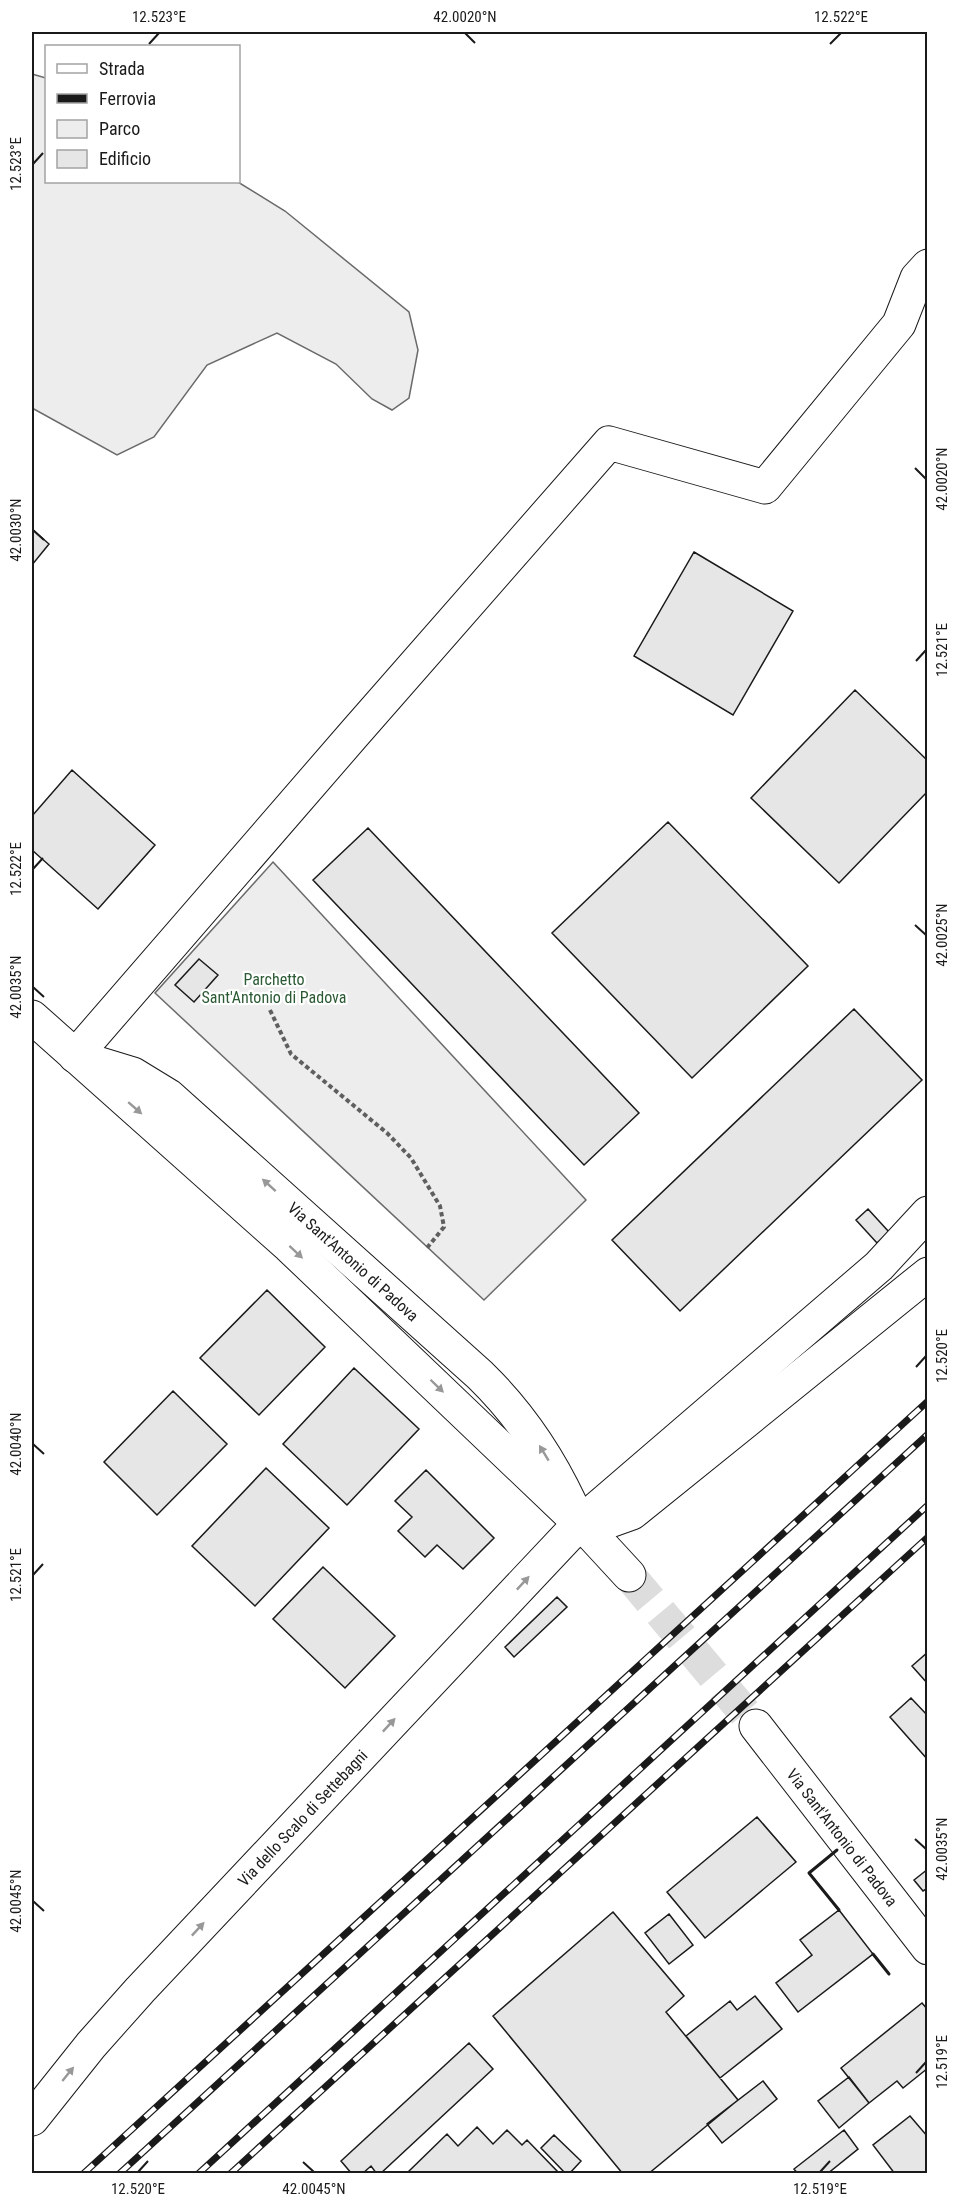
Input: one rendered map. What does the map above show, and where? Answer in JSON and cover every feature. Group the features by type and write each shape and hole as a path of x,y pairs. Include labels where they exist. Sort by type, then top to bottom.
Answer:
{"street":[{"path":"75,1056 609,443 765,487 900,324 916,278 927,266"},
{"name":"Via Sant'Antonio di Padova","path":"32,1017 288,1245 580,1523 629,1575"},
{"name":"Via dello Scalo di Settebagni","path":"32,2119 124,2008 580,1523 879,1266 927,1213"},
{"path":"580,1523 604,1523 632,1513 927,1274"},
{"name":"Via Sant'Antonio di Padova","path":"756,1726 927,1948"}],"path":[{"path":"270,1010 291,1054 387,1133 411,1158 430,1186 440,1206 444,1227 427,1248"}],"green space":[{"path":"32,74 45,78 45,183 240,183 285,211 409,312 418,350 409,398 392,410 372,399 336,364 277,333 207,365 154,437 117,455 32,408"},
{"name":"Parchetto Sant'Antonio di Padova","path":"273,862 586,1200 484,1300 155,993"}],"building":[{"path":"32,529 49,544 32,565"},
{"path":"694,552 793,611 733,715 634,656"},
{"path":"855,690 928,761 928,791 839,883 751,798"},
{"path":"72,770 155,845 98,909 32,850 32,816"},
{"path":"668,822 808,966 692,1078 552,933"},
{"path":"368,828 639,1113 584,1165 313,880"},
{"path":"199,959 218,975 194,1002 175,985"},
{"path":"854,1009 922,1080 680,1311 612,1240"},
{"path":"868,1209 889,1232 877,1243 856,1220"},
{"path":"267,1290 325,1347 259,1415 200,1358"},
{"path":"354,1368 419,1429 347,1505 283,1444"},
{"path":"173,1391 227,1444 157,1515 104,1462"},
{"path":"266,1468 329,1528 255,1606 192,1546"},
{"path":"426,1470 494,1538 463,1569 437,1545 425,1557 398,1531 412,1517 395,1501"},
{"path":"323,1567 395,1636 345,1688 273,1619"},
{"path":"557,1597 567,1607 514,1657 505,1647"},
{"path":"928,1652 928,1684 912,1666"},
{"path":"911,1698 928,1716 928,1760 890,1717"},
{"path":"757,1817 796,1862 705,1938 667,1892"},
{"path":"928,1869 928,1888 923,1891 914,1880"},
{"path":"839,1910 873,1954 798,2012 776,1983 812,1955 800,1940"},
{"path":"613,1912 684,1996 666,2012 738,2100 648,2174 623,2174 493,2016"},
{"path":"669,1914 693,1945 669,1964 645,1933"},
{"path":"755,1996 782,2029 720,2078 686,2036 730,2001 737,2010"},
{"path":"922,2003 928,2010 928,2068 903,2088 897,2081 869,2103 841,2068"},
{"path":"469,2043 493,2069 380,2174 377,2174 371,2166 362,2174 352,2174 341,2161"},
{"path":"849,2077 869,2103 839,2128 818,2101"},
{"path":"763,2081 777,2099 722,2143 707,2124"},
{"path":"910,2116 928,2137 928,2174 895,2174 873,2145"},
{"path":"477,2127 493,2144 507,2130 522,2145 527,2140 557,2171 553,2174 406,2174 447,2134 458,2146"},
{"path":"844,2130 858,2149 827,2174 798,2174 794,2169"},
{"path":"554,2135 581,2161 569,2174 566,2174 541,2148"}],"tunnel":[{"path":"629,1575 756,1726"}],"railway":[{"path":"83,2174 928,1401"},
{"path":"119,2174 928,1434"},
{"path":"198,2174 928,1505"},
{"path":"230,2174 928,1537"}],"wall":[{"path":"837,1850 809,1873 839,1910"},
{"path":"873,1954 889,1974"}]}
